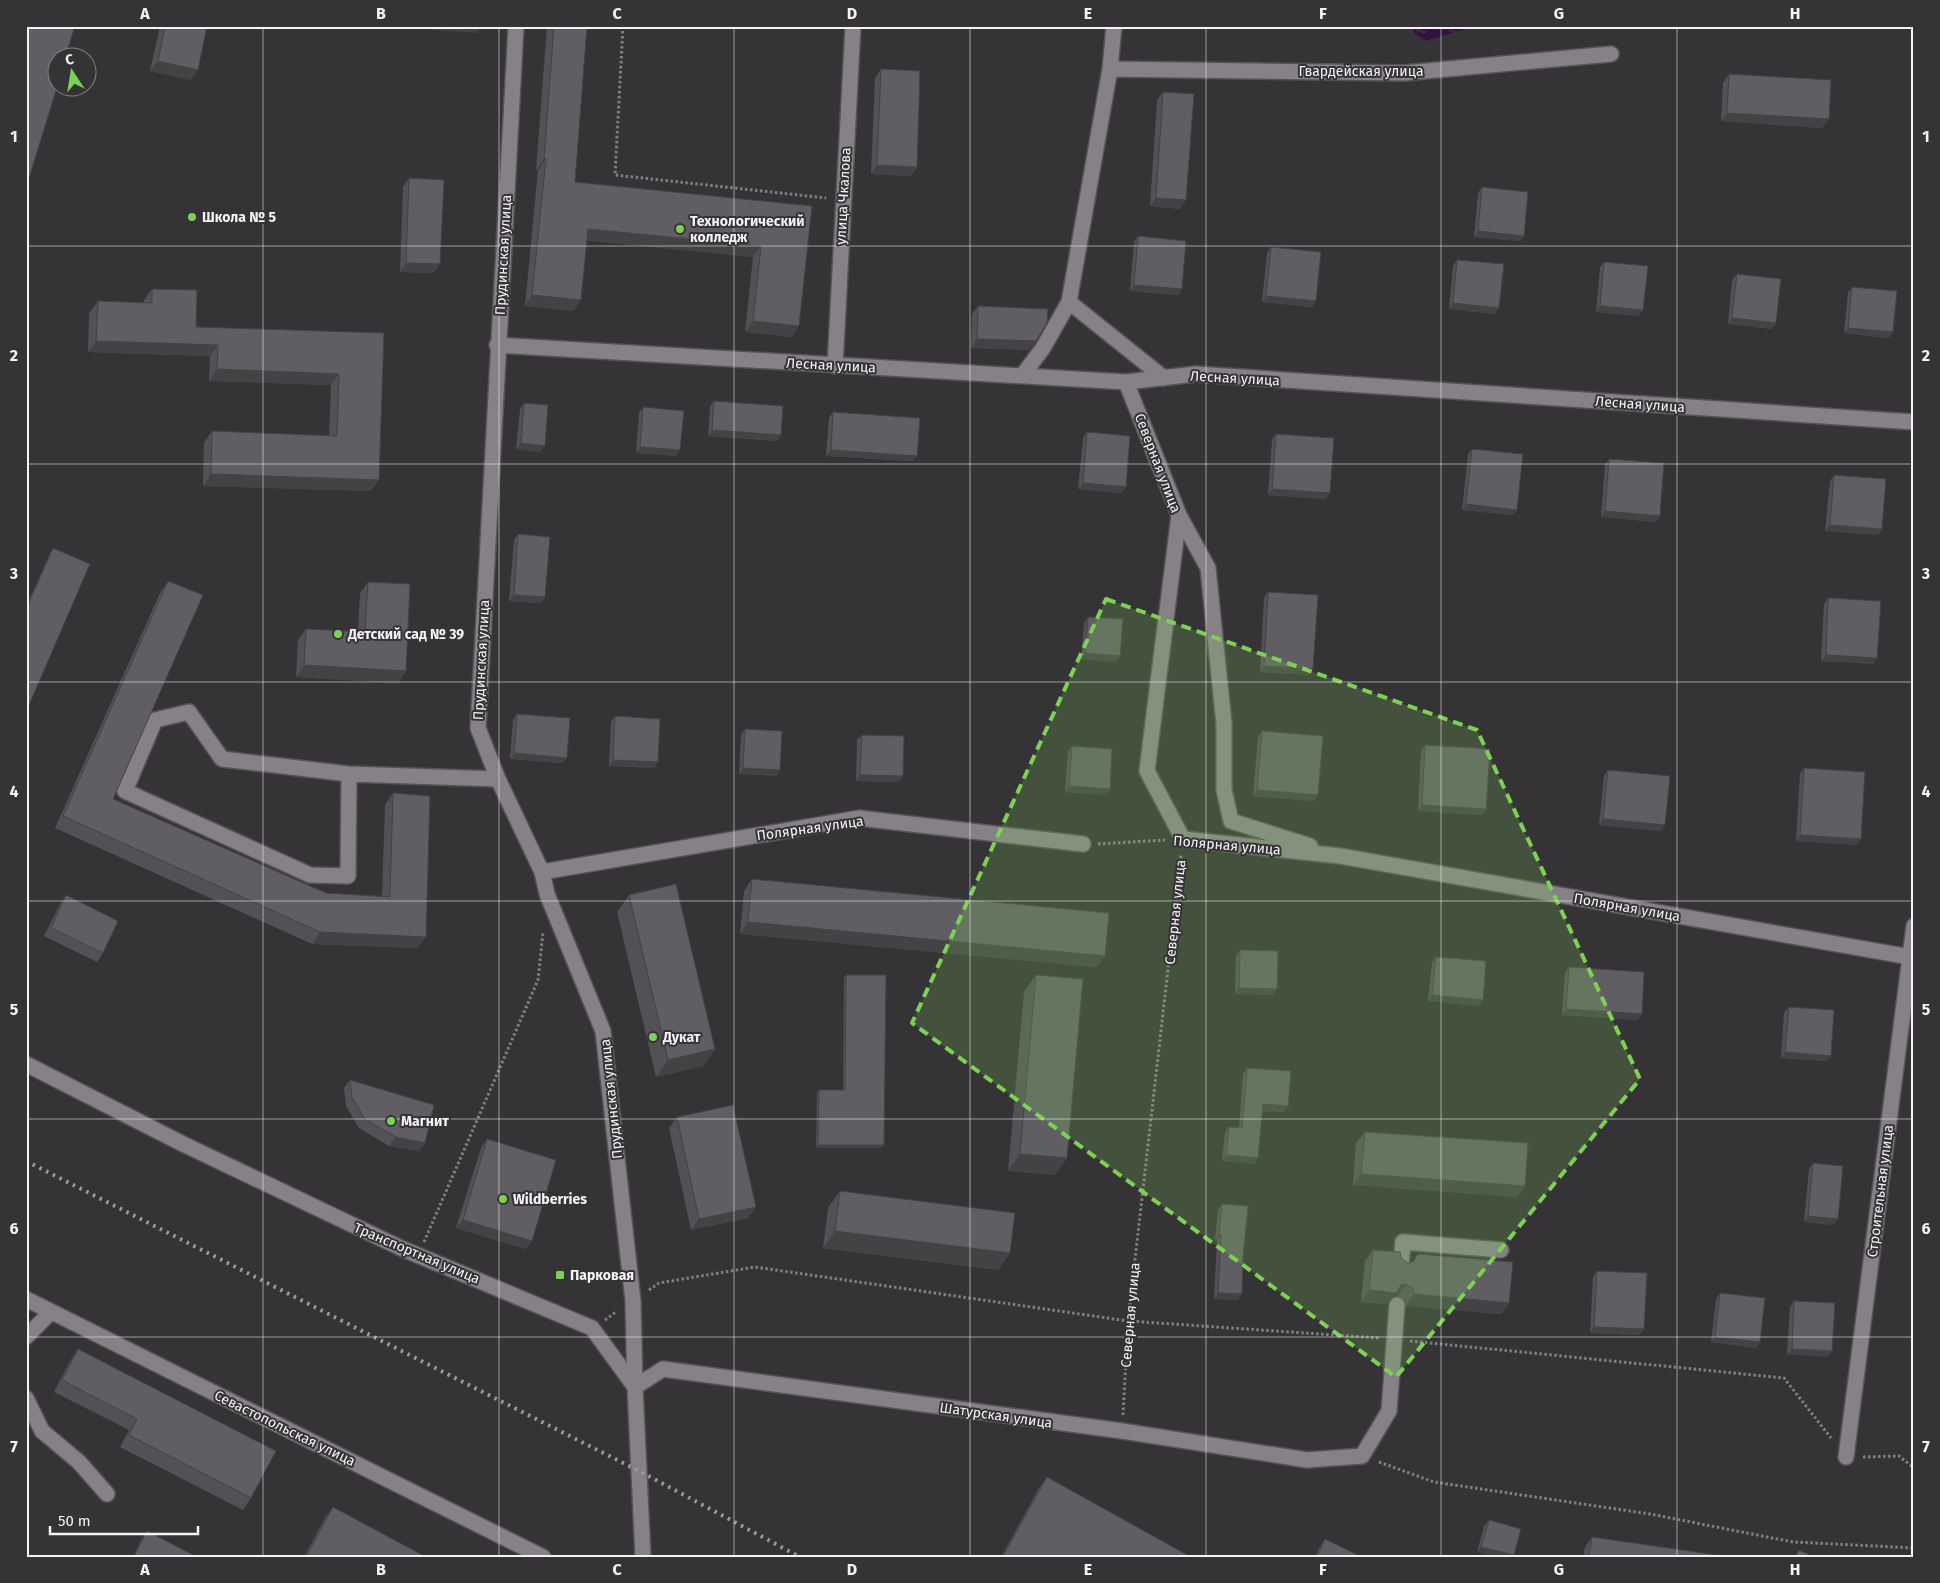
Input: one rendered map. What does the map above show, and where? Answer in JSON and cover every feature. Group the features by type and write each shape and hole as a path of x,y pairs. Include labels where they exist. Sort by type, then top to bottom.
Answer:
{"street":[{"name":"Прудинская улица","path":"516,26 497,346 478,728 498,779 542,872 547,894 603,1031 633,1301 635,1387"},
{"name":"улица Чкалова","path":"835,366 842,200 853,26"},
{"path":"1022,376 1043,348 1069,302 1110,69 1114,26"},
{"name":"Гвардейская улица","path":"1110,69 1404,73 1611,54"},
{"path":"1069,302 1164,378"},
{"name":"Лесная улица","path":"497,346 1126,382 1196,374 1914,422"},
{"name":"Северная улица","path":"1126,382 1179,515 1147,771 1183,839"},
{"path":"1179,515 1208,568 1224,724 1224,790 1231,821 1340,856"},
{"path":"349,774 348,876 310,874 125,791 155,720 189,712 222,759 349,774 498,779"},
{"name":"Полярная улица","path":"542,872 859,818 1083,844"},
{"name":"Полярная улица","path":"1183,839 1340,856 1910,957"},
{"name":"Строительная улица","path":"1846,1457 1914,926"},
{"name":"Транспортная улица","path":"26,1064 183,1144 403,1250 592,1328"},
{"path":"1400,1265 1403,1242 1501,1250"},
{"name":"Севастопольская улица","path":"26,1299 543,1557"},
{"path":"1362,1456 1389,1411 1397,1305"},
{"path":"26,1337 51,1312"},
{"path":"592,1328 635,1387 643,1557"},
{"name":"Шатурская улица","path":"635,1387 663,1369 1122,1431 1307,1460 1362,1456"},
{"path":"26,1398 42,1431 79,1462 107,1494"}],"path":[{"path":"624,26 615,175 842,200"},
{"name":"Полярная улица","path":"1083,844 1183,839"},
{"name":"Северная улица","path":"1122,1431 1128,1321 1183,839"},
{"path":"419,1255 538,980 544,922"},
{"path":"592,1328 659,1283 755,1267 1128,1321 1393,1339 1784,1378 1846,1457 1899,1456 1914,1468"},
{"path":"1362,1456 1434,1482 1650,1514 1793,1542 1914,1548"}],"highlighted area":[{"path":"1106,599 1477,730 1640,1079 1396,1377 912,1023"}],"water":[{"path":"1414,26 1476,26 1426,41 1414,33"}],"building":[{"path":"26,26 75,26 68,48 48,48 48,98 54,98 26,188"},
{"path":"165,26 207,26 198,70 158,61"},
{"path":"554,26 587,26 575,182 812,206 799,326 753,321 761,246 588,229 581,300 532,295 546,159 544,159"},
{"path":"881,69 920,71 917,167 877,165"},
{"path":"1729,74 1831,80 1829,119 1727,113"},
{"path":"1163,92 1194,94 1186,200 1156,198"},
{"path":"409,178 444,180 440,264 406,263"},
{"path":"1482,187 1528,192 1524,236 1478,231"},
{"path":"1138,236 1186,241 1182,289 1134,285"},
{"path":"1271,247 1321,252 1316,301 1266,296"},
{"path":"1457,260 1504,264 1499,308 1453,303"},
{"path":"1604,262 1648,266 1643,310 1600,306"},
{"path":"1737,274 1781,279 1776,323 1732,318"},
{"path":"1852,287 1897,291 1893,332 1848,328"},
{"path":"152,289 197,290 196,327 384,333 379,480 211,474 212,431 337,436 339,374 217,369 218,345 96,341 98,301 152,303"},
{"path":"978,306 1048,309 1047,323 1036,341 977,339"},
{"path":"714,401 783,406 781,435 712,430"},
{"path":"524,403 548,405 545,446 521,443"},
{"path":"643,407 684,411 680,450 640,447"},
{"path":"833,412 920,418 917,456 831,450"},
{"path":"1087,432 1130,436 1126,487 1083,483"},
{"path":"1276,434 1334,438 1330,493 1272,489"},
{"path":"1472,449 1523,454 1517,510 1466,504"},
{"path":"1609,459 1664,463 1660,516 1605,511"},
{"path":"1834,475 1886,479 1882,529 1830,525"},
{"path":"518,534 550,537 545,597 514,595"},
{"path":"53,548 90,564 26,712 26,609"},
{"path":"168,581 203,595 113,799 326,893 390,897 393,793 430,796 426,937 320,932 63,816"},
{"path":"368,582 410,584 406,671 304,665 306,629 365,632"},
{"path":"1268,592 1318,595 1313,669 1264,666"},
{"path":"1828,598 1881,601 1877,658 1826,655"},
{"path":"1088,617 1123,619 1120,656 1085,653"},
{"path":"517,714 570,718 567,758 514,753"},
{"path":"615,716 660,719 658,762 613,760"},
{"path":"745,729 782,731 780,770 743,768"},
{"path":"1262,731 1323,736 1318,795 1257,790"},
{"path":"862,735 904,736 903,776 860,775"},
{"path":"1425,745 1490,749 1486,809 1422,805"},
{"path":"1072,746 1112,749 1110,789 1069,786"},
{"path":"1804,768 1865,772 1861,839 1800,835"},
{"path":"1608,770 1670,776 1665,825 1603,819"},
{"path":"752,879 1109,913 1105,956 748,922"},
{"path":"676,884 715,1049 668,1060 629,895"},
{"path":"66,895 118,921 103,953 51,928"},
{"path":"1240,950 1278,951 1277,989 1239,988"},
{"path":"1436,957 1486,961 1483,1000 1432,995"},
{"path":"1569,967 1644,972 1642,1014 1566,1009"},
{"path":"846,975 886,975 884,1145 818,1145 819,1090 845,1090"},
{"path":"1036,975 1083,979 1067,1158 1020,1154"},
{"path":"1789,1007 1834,1010 1831,1056 1785,1052"},
{"path":"1247,1068 1291,1071 1288,1106 1263,1104 1258,1158 1226,1155 1229,1127 1242,1128"},
{"name":"Магнит","path":"350,1080 434,1105 425,1143 396,1137 365,1119 352,1097"},
{"path":"733,1105 756,1207 699,1219 677,1117"},
{"path":"1365,1132 1528,1143 1525,1186 1361,1174"},
{"name":"Wildberries","path":"487,1139 556,1160 532,1241 463,1220"},
{"path":"1813,1163 1843,1166 1838,1219 1808,1216"},
{"path":"840,1191 1015,1213 1010,1253 835,1231"},
{"path":"1222,1204 1248,1206 1243,1257 1242,1294 1218,1293 1221,1234 1219,1234"},
{"path":"1373,1250 1400,1252 1401,1258 1408,1263 1413,1262 1418,1254 1513,1262 1509,1303 1414,1294 1413,1289 1406,1284 1401,1285 1396,1293 1369,1290"},
{"path":"1597,1271 1647,1273 1644,1329 1594,1327"},
{"path":"1720,1293 1765,1298 1760,1342 1715,1337"},
{"path":"1794,1301 1835,1303 1832,1351 1792,1349"},
{"path":"78,1349 276,1451 251,1498 129,1435 137,1419 62,1380"},
{"path":"1047,1477 1191,1557 1004,1557"},
{"path":"333,1507 426,1557 310,1557 307,1555"},
{"path":"1489,1520 1521,1529 1514,1555 1481,1547"},
{"path":"147,1531 197,1557 134,1557"},
{"path":"1592,1537 1731,1557 1589,1557"},
{"path":"1325,1539 1362,1557 1317,1557"},
{"path":"1799,1550 1815,1557 1795,1557"}],"railway":[{"path":"26,1161 641,1472 800,1557"}],"place":[{"name":"Школа № 5","path":"192,217"},
{"name":"Технологический колледж","path":"680,229"},
{"name":"Детский сад № 39","path":"338,634"},
{"name":"Дукат","path":"653,1037"},
{"name":"Магнит","path":"391,1121"},
{"name":"Wildberries","path":"503,1199"},
{"name":"Парковая","path":"560,1275"}]}
